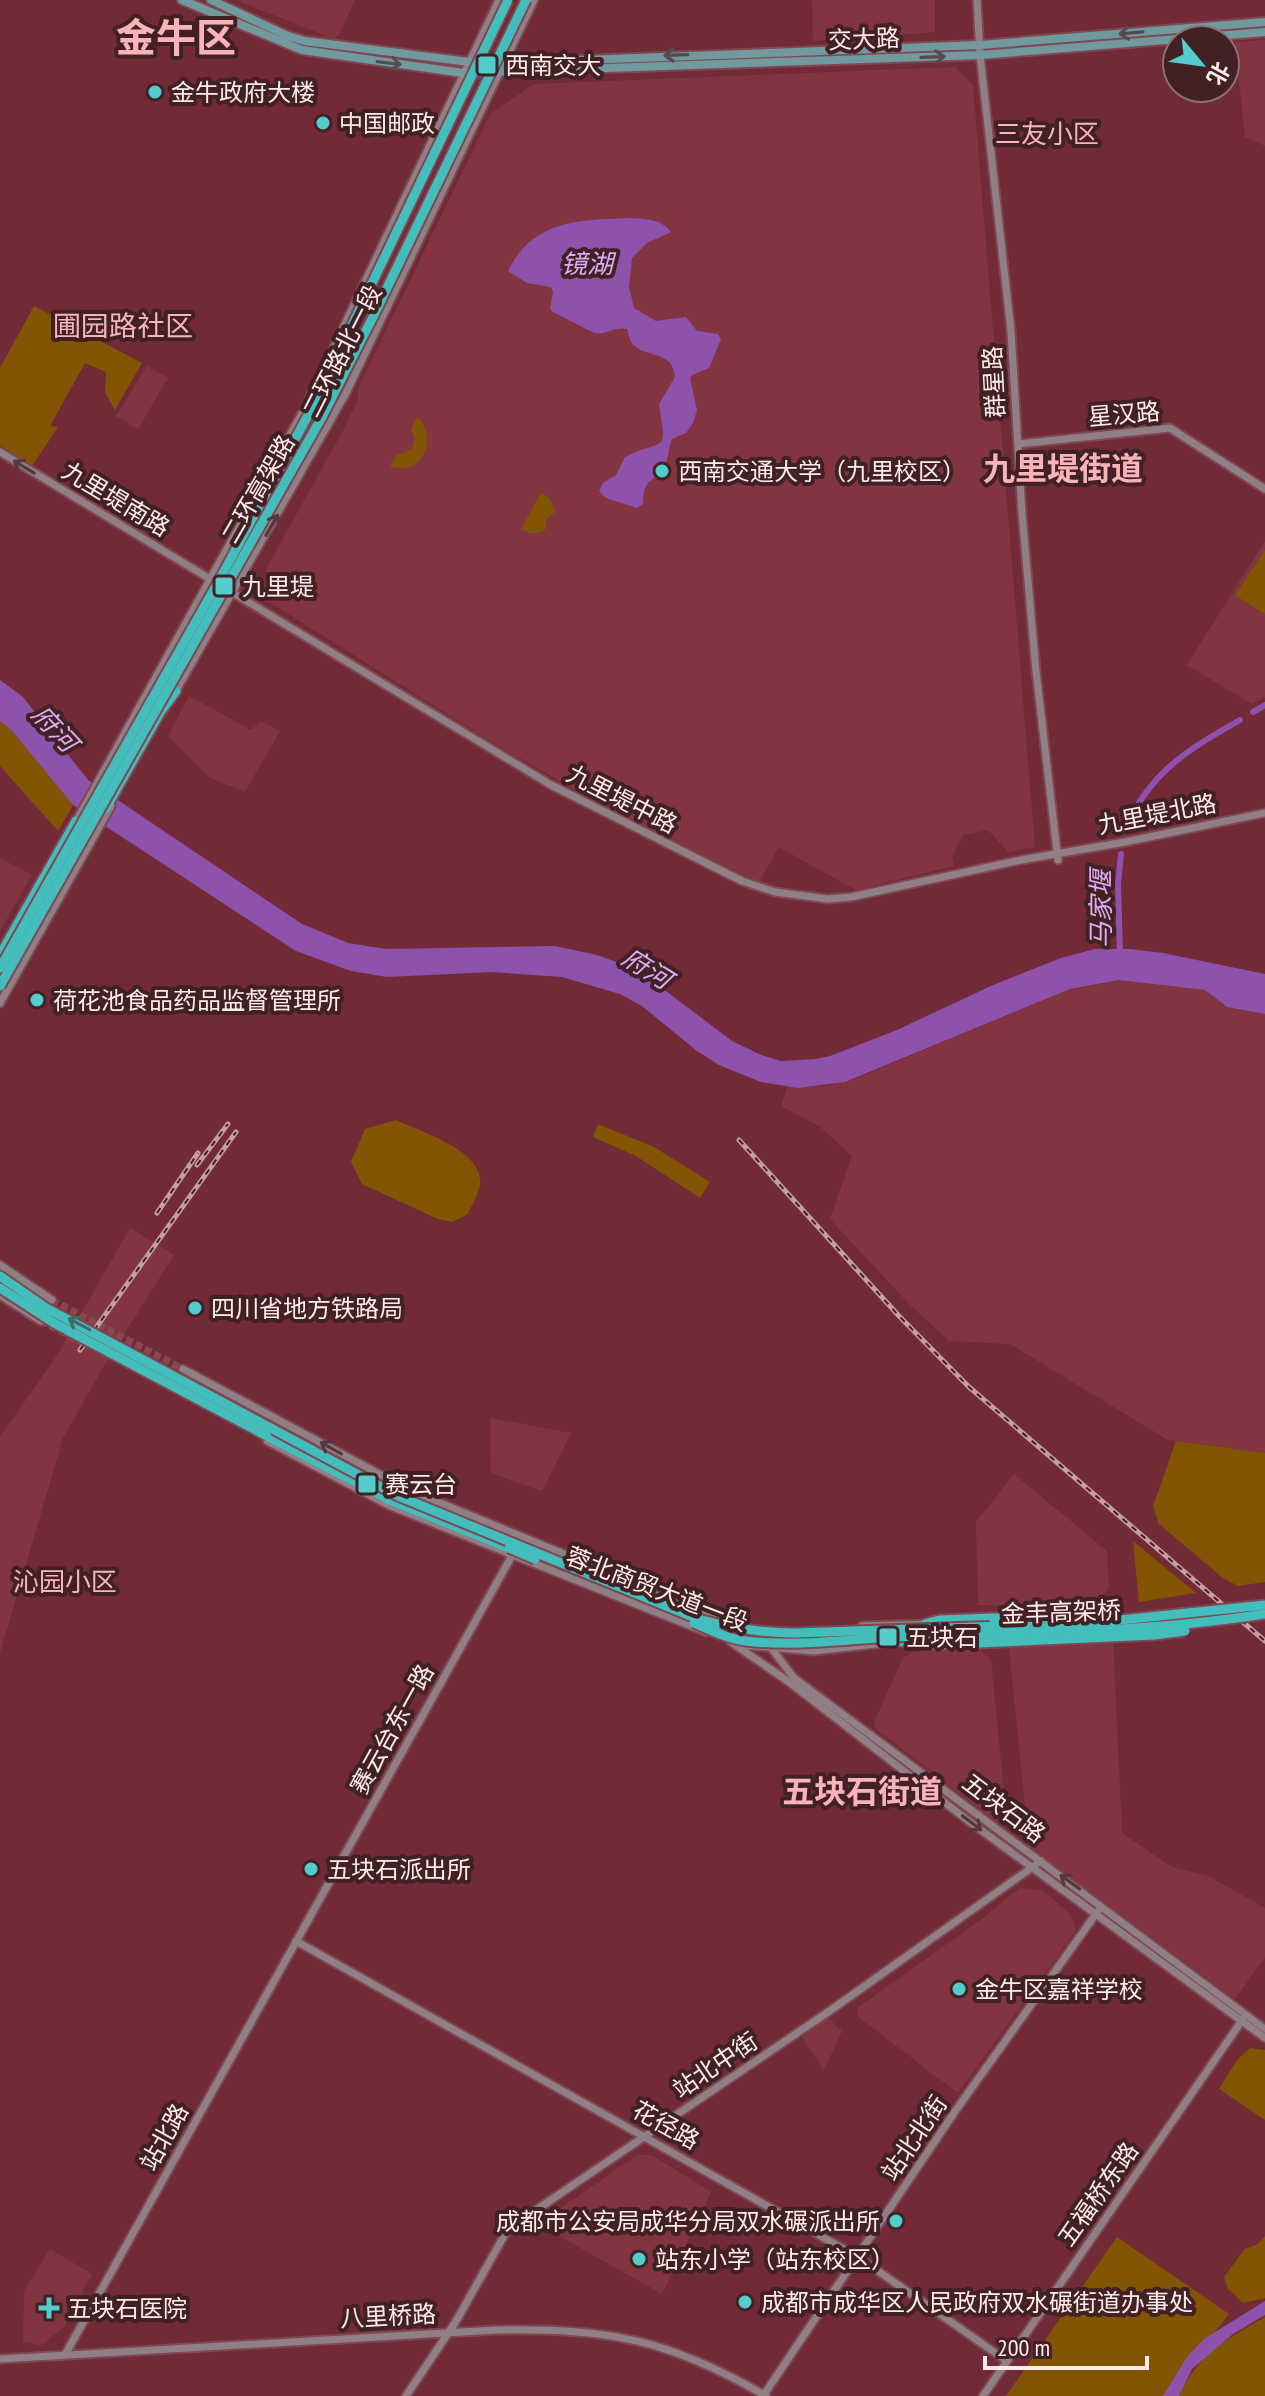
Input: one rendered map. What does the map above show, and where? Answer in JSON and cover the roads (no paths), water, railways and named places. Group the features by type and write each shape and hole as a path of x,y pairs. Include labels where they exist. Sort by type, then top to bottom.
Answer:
{"highway":[{"name":"二环高架路","path":"0,986 3,970 314,404 508,0"},
{"name":"二环高架路","path":"3,970 322,417 526,0"},
{"path":"0,994 3,970 30,940 176,691"},
{"path":"0,955 77,818"},
{"name":"蓉北商贸大道一段","path":"0,1276 46,1308 398,1496 671,1611"},
{"name":"蓉北商贸大道一段","path":"0,1288 72,1333 390,1500 510,1552"},
{"path":"510,1552 671,1611"},
{"name":"金丰高架桥","path":"671,1611 719,1625 764,1633 1091,1623 1210,1613 1265,1604"},
{"name":"金丰高架桥","path":"671,1611 744,1641 810,1643 901,1636 1077,1632 1265,1616"},
{"path":"925,1624 939,1620 1210,1613"},
{"path":"899,1641 923,1645 1154,1635 1192,1630 1204,1623"}],"main road":[{"name":"交大路","path":"182,0 302,50 463,73 980,55 1265,32"},
{"name":"交大路","path":"215,1 305,41 469,62 502,63 980,45 1265,22"}],"street":[{"name":"二环路北一段","path":"0,961 305,408 499,0"},
{"name":"二环路北一段","path":"0,1003 346,393 534,0"},
{"name":"群星路","path":"977,0 980,55 1011,331 1036,671 1058,856"},
{"path":"211,12 215,1"},
{"name":"星汉路","path":"1018,444 1170,428 1265,489"},
{"name":"九里堤南路","path":"0,452 210,581"},
{"name":"九里堤中路","path":"210,581 551,785 609,817 761,889 808,897 851,897 1058,856"},
{"name":"九里堤北路","path":"1058,856 1265,813"},
{"path":"3,970 12,981"},
{"path":"0,1265 52,1300"},
{"path":"0,1295 41,1321"},
{"name":"蓉北商贸大道一段","path":"183,1369 389,1481 678,1605 748,1627 762,1630 1127,1620"},
{"name":"蓉北商贸大道一段","path":"159,1383 388,1505 731,1642 772,1649 814,1651 899,1641 1128,1632 1231,1622"},
{"name":"赛云台东一路","path":"296,1941 510,1552 522,1536"},
{"path":"1246,1620 1265,1616"},
{"name":"五块石路","path":"748,1627 772,1649 794,1678 1101,1906 1241,2017"},
{"name":"五块石路","path":"731,1642 789,1682 1095,1914 1241,2017"},
{"name":"站北中街","path":"406,2396 449,2333 508,2229 1034,1869 1041,1861"},
{"name":"站北北街","path":"764,2396 956,2110 1101,1906"},
{"name":"花径路","path":"296,1941 858,2257 1007,2361"},
{"name":"站北路","path":"66,2353 296,1941"},
{"path":"1241,2017 1265,2029"},
{"path":"1241,2017 1265,2038"},
{"name":"五福桥东路","path":"983,2396 1241,2017"},
{"name":"八里桥路","path":"0,2359 66,2353 555,2329 607,2333 687,2354 764,2396"}],"water":[{"name":"镜湖","path":"631,218 658,222 671,232 647,243 632,258 629,287 634,308 656,321 686,317 697,331 718,334 721,339 709,368 690,378 697,410 693,423 686,433 672,439 665,465 647,484 643,504 637,508 606,498 599,491 603,483 616,475 625,457 656,445 663,438 659,404 675,377 670,363 634,345 627,329 594,333 553,312 550,309 551,287 527,283 508,271 518,254 545,232 577,222"},
{"path":"0,680 23,697 88,780 302,924 348,943 386,949 555,946 597,955 646,976 732,1041 781,1061 830,1056 897,1030 993,985 1061,958 1095,949 1163,953 1265,974 1265,1014 1227,1007 1205,990 1119,980 1070,989 845,1082 798,1088 761,1082 719,1065 642,1006 620,994 562,977 491,972 387,977 351,971 296,951 73,805 12,731 0,721"},
{"path":"1265,2301 1265,2315 1233,2334 1192,2369 1179,2396 1163,2396 1187,2357 1204,2339"}],"waterway":[{"name":"马家堰","path":"1253,712 1265,705"},
{"name":"马家堰","path":"1124,832 1134,811 1157,778 1186,753 1240,720"},
{"name":"马家堰","path":"1120,954 1118,884 1121,854"}],"tunnel":[{"path":"52,1300 183,1369"},
{"path":"41,1321 89,1346"}],"railway":[{"path":"197,1165 228,1124"},
{"path":"80,1350 236,1132"},
{"path":"739,1140 899,1316 969,1387 1265,1641"},
{"path":"157,1213 198,1153"}],"place":[{"name":"西南交大","path":"487,65"},
{"name":"金牛政府大楼","path":"155,92"},
{"name":"中国邮政","path":"323,123"},
{"name":"西南交通大学（九里校区）","path":"662,471"},
{"name":"九里堤","path":"224,586"},
{"name":"荷花池食品药品监督管理所","path":"37,1000"},
{"name":"四川省地方铁路局","path":"195,1308"},
{"name":"赛云台","path":"367,1484"},
{"name":"五块石","path":"888,1637"},
{"name":"五块石派出所","path":"311,1869"},
{"name":"金牛区嘉祥学校","path":"959,1989"},
{"name":"成都市公安局成华分局双水碾派出所","path":"896,2221"},
{"name":"站东小学（站东校区）","path":"639,2259"},
{"name":"成都市成华区人民政府双水碾街道办事处","path":"745,2302"},
{"name":"五块石医院","path":"49,2308"}],"district":[{"name":"金牛区","path":"176,37"},
{"name":"三友小区","path":"1047,133"},
{"name":"圃园路社区","path":"123,325"},
{"name":"九里堤街道","path":"1063,468"},
{"name":"沁园小区","path":"65,1581"},
{"name":"五块石街道","path":"862,1791"}],"water label":[{"name":"府河","path":"55,728"},
{"name":"府河","path":"647,968"}]}
